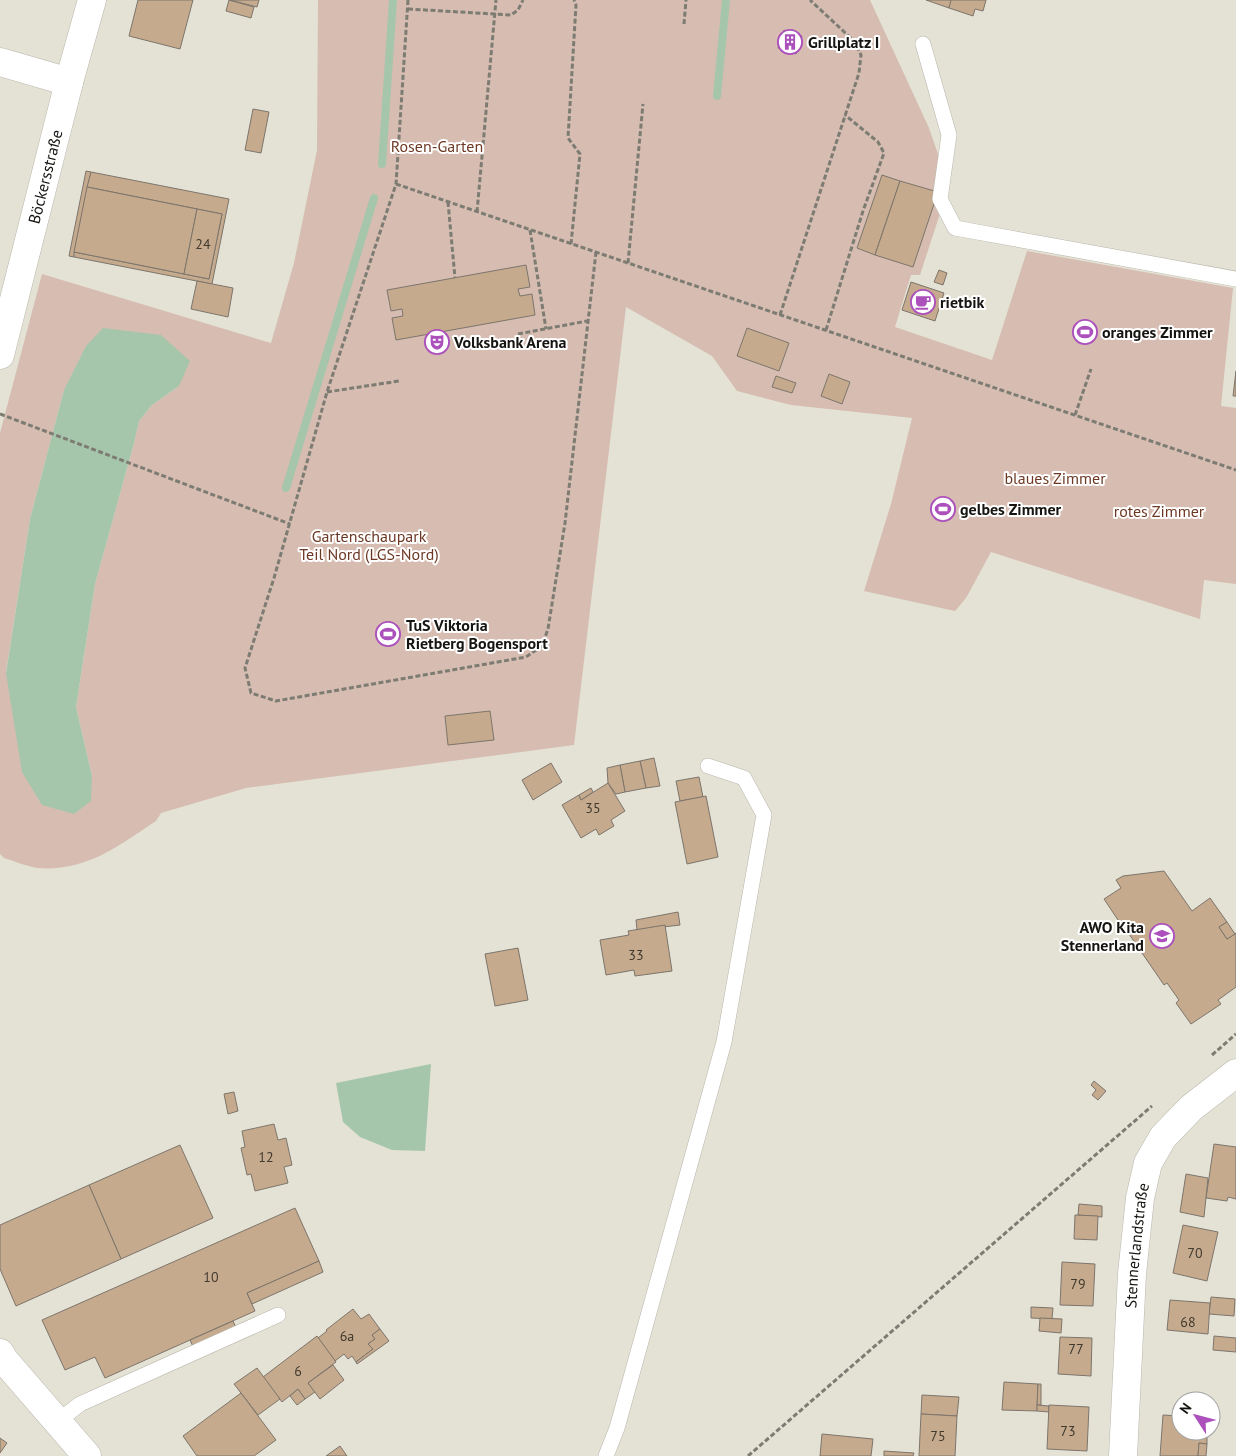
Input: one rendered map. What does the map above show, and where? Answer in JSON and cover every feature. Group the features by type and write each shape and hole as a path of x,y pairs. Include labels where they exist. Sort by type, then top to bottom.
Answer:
{"street":[{"name":"Böckersstraße","path":"0,355 68,82 92,0"},
{"path":"0,62 68,82"},
{"name":"Stennerlandstraße","path":"1122,1456 1132,1274 1140,1198 1148,1163 1163,1137 1191,1108 1236,1073"},
{"path":"0,1353 87,1456"}],"lane":[{"path":"923,44 949,135 940,199 955,228 1236,279"},
{"path":"606,1456 617,1428 724,1042 764,815 744,778 708,766"},
{"path":"57,1422 80,1404 278,1315"}],"path":[{"path":"408,0 396,184 328,392 290,524 245,668 251,693 276,701 526,657 542,646 548,629 565,523 596,252"},
{"path":"477,212 496,0"},
{"path":"408,9 510,15 518,10 523,0"},
{"path":"571,244 580,154 568,138 576,5 574,0"},
{"path":"684,24 686,0"},
{"path":"780,315 845,115 858,73 861,55 854,41 810,0"},
{"path":"628,263 643,104"},
{"path":"826,330 863,211 884,153 878,142 845,115"},
{"path":"396,184 1236,470"},
{"path":"448,202 455,278"},
{"path":"530,230 546,329"},
{"path":"518,334 587,321"},
{"path":"1075,415 1091,369"},
{"path":"328,392 399,381"},
{"path":"0,414 290,524"},
{"path":"1206,1060 1236,1034"},
{"path":"748,1456 1154,1105"}],"green space":[{"name":"Gartenschaupark Teil Nord (LGS-Nord)","path":"318,0 870,0 929,128 949,186 920,275 911,275 895,327 992,360 1027,251 1233,288 1221,406 1236,408 1236,584 1204,580 1200,619 991,552 966,598 955,611 864,591 891,504 912,418 791,405 737,391 712,356 626,307 574,745 246,788 161,813 156,821 115,848 71,866 37,868 4,858 0,854 0,433 42,274 271,343 294,263 317,150","holes":["179,386 152,405 139,421 95,584 76,707 92,776 6,672 30,519 64,390"]}],"shaded area":[{"path":"103,328 161,335 190,361 179,386 152,405 139,421 95,584 76,707 92,776 91,801 74,814 42,805 22,772 6,673 30,519 64,390 86,346"},
{"path":"431,1064 425,1151 392,1150 360,1137 343,1122 336,1083"}],"building":[{"path":"138,0 193,0 180,49 129,36"},
{"path":"229,0 254,7 251,18 226,11"},
{"path":"230,0 259,0 257,7"},
{"path":"926,0 951,0 952,1 949,8"},
{"path":"951,0 986,0 983,11 975,9 973,16 949,8"},
{"name":"Grillplatz I","path":"784,30 802,36 796,54 778,48"},
{"path":"253,109 269,112 261,153 245,150"},
{"path":"86,171 91,172 74,257 69,256"},
{"path":"91,172 229,199 212,284 74,257 74,252 209,279 222,214 87,187"},
{"path":"882,175 900,181 875,255 857,248"},
{"path":"900,181 938,192 913,267 875,255"},
{"path":"87,187 197,209 184,274 74,252"},
{"path":"197,209 222,214 209,279 184,274"},
{"path":"526,265 530,287 518,289 520,296 532,294 535,315 396,340 392,318 403,316 402,309 391,311 387,290"},
{"path":"939,270 947,273 943,285 934,282"},
{"path":"197,281 233,288 228,317 191,309"},
{"name":"rietbik","path":"911,282 944,293 935,321 902,310"},
{"path":"747,328 789,343 779,371 737,356"},
{"path":"1236,371 1236,396 1233,396"},
{"path":"829,374 850,382 842,404 821,396"},
{"path":"776,376 796,383 792,393 772,387"},
{"path":"490,711 494,740 448,745 445,716"},
{"path":"654,758 660,786 646,788 640,761"},
{"path":"640,761 646,788 625,792 620,765"},
{"path":"551,763 562,782 533,800 522,780"},
{"path":"620,765 625,792 616,794 608,783 607,768"},
{"path":"699,777 703,797 680,801 676,781"},
{"path":"608,783 625,811 611,820 614,826 599,835 596,829 581,838 562,805 579,795 581,800"},
{"path":"591,788 593,792 581,800 579,795"},
{"path":"706,796 718,857 687,864 675,802"},
{"path":"1164,871 1192,911 1210,898 1227,922 1219,927 1227,939 1236,933 1236,987 1218,1000 1221,1004 1191,1024 1176,1003 1179,1000 1167,983 1164,985 1129,934 1132,932 1124,920 1120,923 1104,899 1121,888 1116,880 1123,876"},
{"path":"678,912 680,925 637,930 636,920"},
{"path":"1227,922 1235,934 1227,939 1219,927"},
{"path":"665,925 672,971 635,976 634,970 606,975 600,940 629,935 628,931"},
{"path":"518,948 528,1000 495,1006 485,954"},
{"path":"1094,1081 1106,1091 1098,1100 1092,1095 1096,1090 1091,1085"},
{"path":"234,1092 238,1111 228,1114 224,1094"},
{"path":"274,1124 278,1140 286,1138 292,1165 284,1167 288,1183 255,1191 251,1174 247,1175 241,1148 245,1147 242,1131"},
{"path":"1214,1144 1236,1147 1236,1199 1228,1197 1227,1201 1206,1198"},
{"path":"180,1145 213,1218 121,1259 89,1185"},
{"path":"1186,1174 1208,1178 1204,1217 1180,1212"},
{"path":"89,1185 121,1259 16,1306 0,1269 0,1225"},
{"path":"1079,1204 1102,1206 1102,1217 1078,1215"},
{"path":"295,1208 319,1261 247,1293 255,1311 105,1378 95,1357 65,1370 42,1320"},
{"path":"1075,1215 1098,1216 1097,1240 1074,1239"},
{"path":"1183,1225 1218,1232 1207,1281 1173,1273"},
{"path":"319,1261 323,1272 252,1304 247,1293"},
{"path":"1062,1262 1095,1264 1093,1306 1060,1305"},
{"path":"1211,1297 1235,1299 1234,1316 1209,1314"},
{"path":"1170,1300 1210,1303 1208,1334 1167,1330"},
{"path":"1031,1307 1053,1308 1052,1319 1031,1318"},
{"path":"353,1309 361,1319 369,1314 380,1329 372,1335 375,1339 368,1344 373,1349 356,1362 352,1356 348,1359 344,1354 335,1361 318,1338"},
{"path":"1040,1318 1062,1319 1061,1333 1039,1331"},
{"path":"233,1321 238,1332 195,1351 190,1340"},
{"path":"380,1329 389,1341 357,1364 356,1362 373,1349 368,1344 375,1339 372,1335"},
{"path":"317,1336 336,1362 308,1383 315,1392 305,1399 298,1389 282,1402 263,1377"},
{"path":"1214,1336 1236,1338 1236,1352 1213,1350"},
{"path":"1060,1337 1092,1338 1091,1376 1058,1374"},
{"path":"333,1365 344,1380 320,1399 308,1383"},
{"path":"257,1368 280,1399 258,1415 234,1384"},
{"path":"1004,1382 1038,1384 1037,1411 1002,1410"},
{"path":"1038,1384 1041,1384 1041,1405 1037,1405"},
{"path":"298,1389 305,1399 297,1405 290,1396"},
{"path":"241,1393 276,1440 254,1456 197,1456 183,1436"},
{"path":"922,1395 959,1397 957,1416 921,1414"},
{"path":"1037,1405 1049,1406 1049,1412 1037,1411"},
{"path":"1049,1405 1089,1407 1087,1451 1047,1449"},
{"path":"921,1414 957,1416 955,1456 919,1456"},
{"path":"1163,1415 1171,1415 1171,1441 1207,1441 1207,1444 1199,1443 1198,1456 1160,1456"},
{"path":"822,1434 873,1439 871,1456 820,1456"},
{"path":"0,1438 7,1443 0,1453"},
{"path":"1199,1443 1207,1444 1206,1456 1198,1456"},
{"path":"340,1446 347,1456 326,1456"},
{"path":"884,1451 914,1453 913,1456 884,1456"}],"waterway":[{"path":"382,164 393,0"},
{"path":"717,96 726,0"},
{"path":"286,488 374,198"}],"place":[{"name":"Grillplatz I","path":"790,42"},
{"name":"rietbik","path":"923,302"},
{"name":"oranges Zimmer","path":"1085,332"},
{"name":"Volksbank Arena","path":"437,342"},
{"name":"gelbes Zimmer","path":"943,509"},
{"name":"TuS Viktoria Rietberg Bogensport","path":"388,634"},
{"name":"AWO Kita Stennerland","path":"1162,936"}],"park label":[{"name":"Rosen-Garten","path":"437,146"},
{"name":"blaues Zimmer","path":"1055,478"},
{"name":"rotes Zimmer","path":"1159,511"}]}
